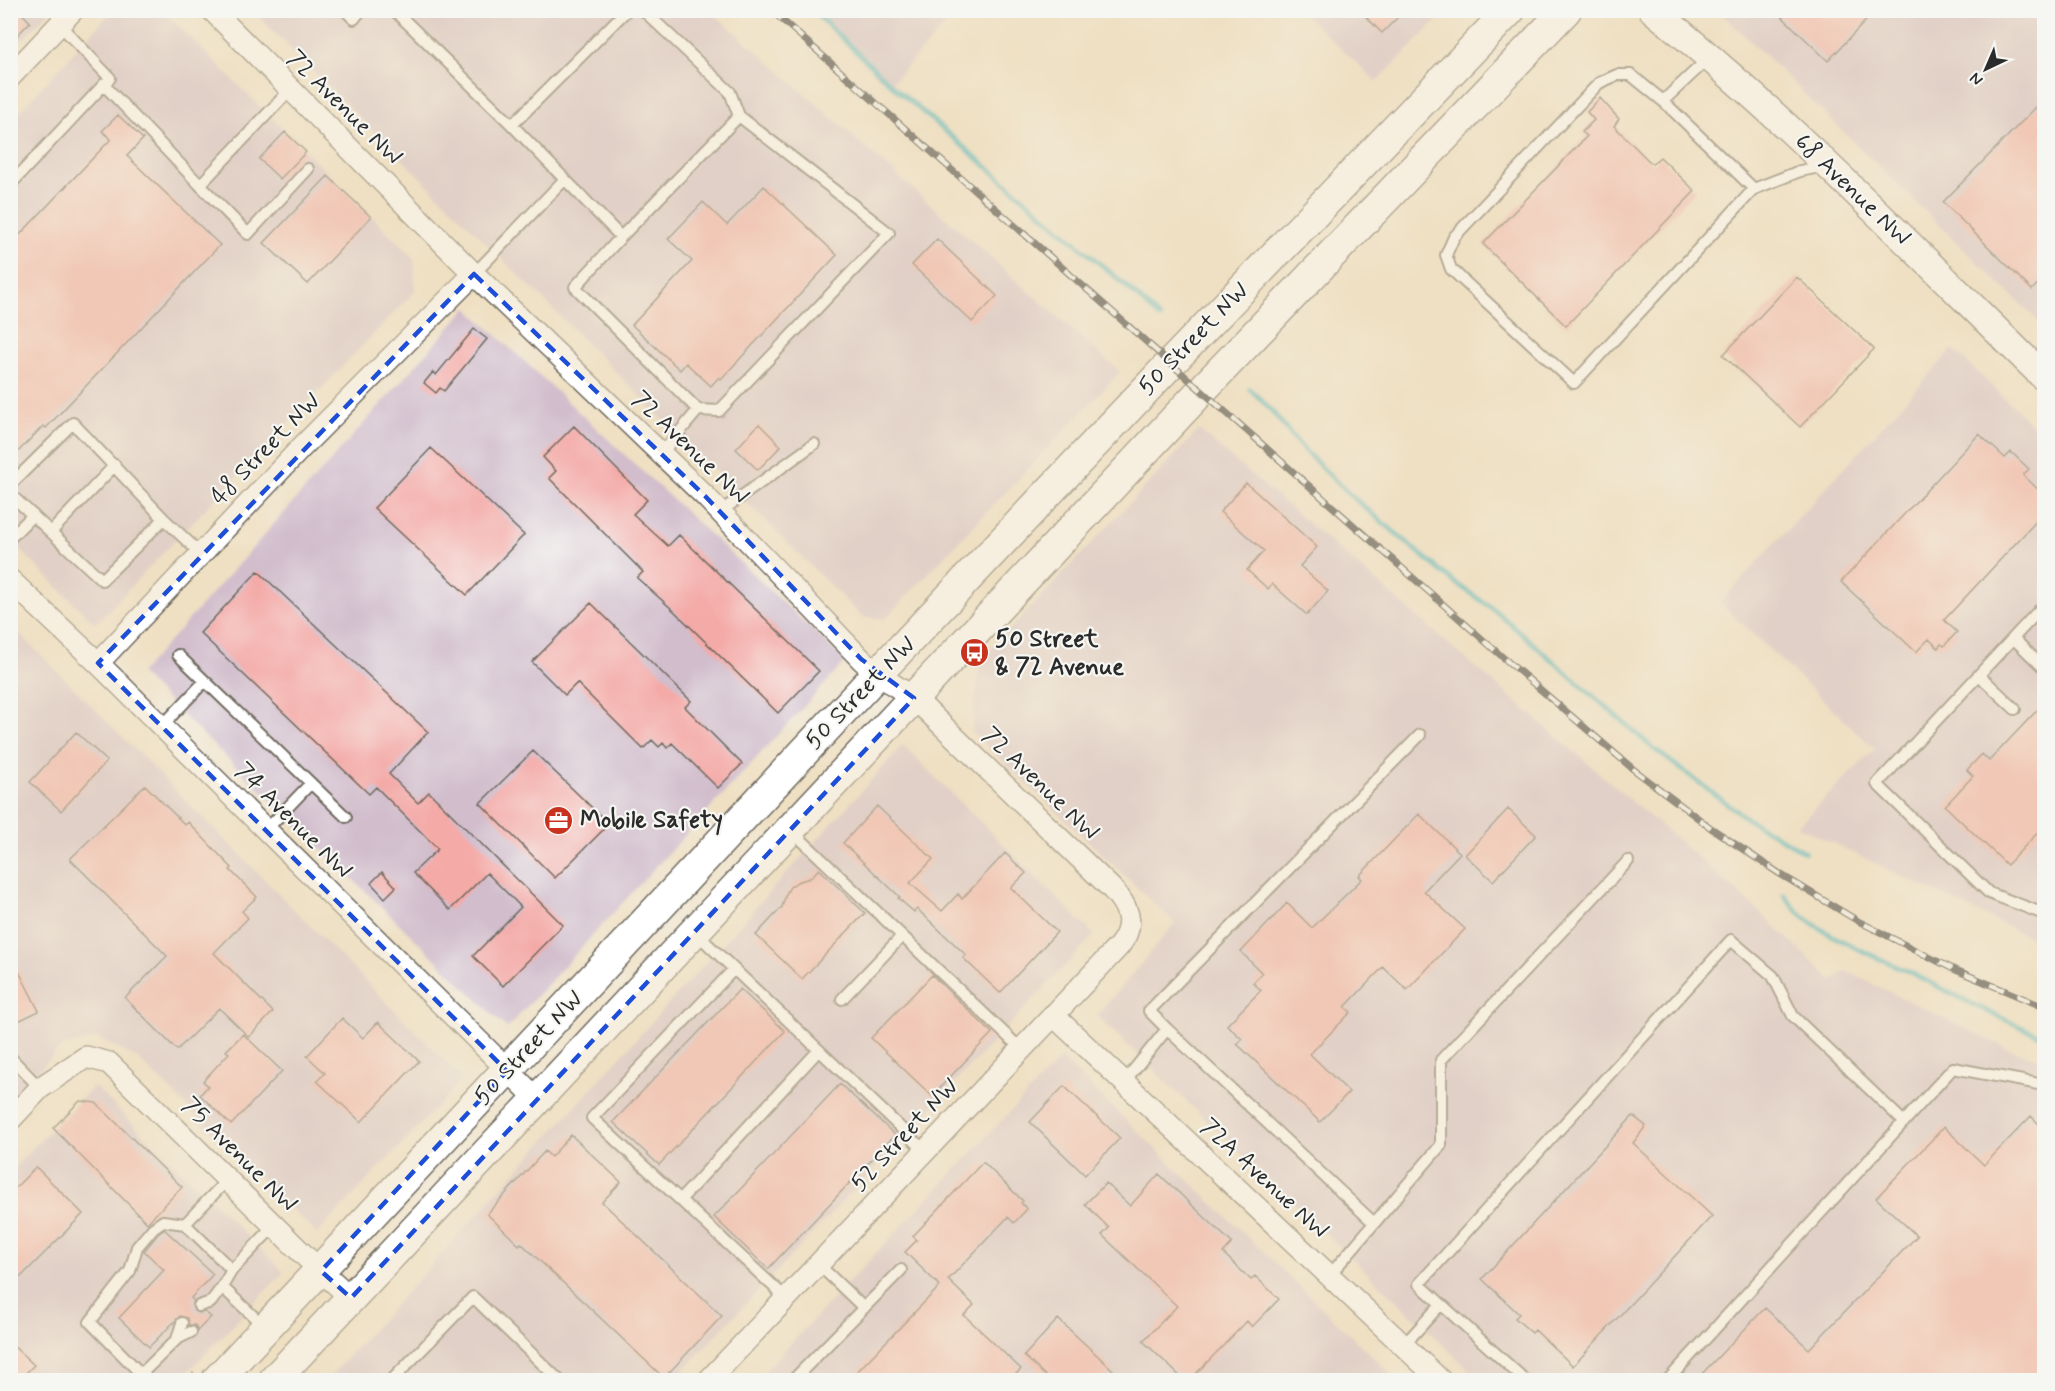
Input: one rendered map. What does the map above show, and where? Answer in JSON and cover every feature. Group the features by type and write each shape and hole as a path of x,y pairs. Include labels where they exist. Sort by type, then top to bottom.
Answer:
{"main road":[{"name":"50 Street NW","path":"218,1380 878,674 1179,355 1510,10"},
{"name":"50 Street NW","path":"273,1380 1202,390 1566,10"}],"street":[{"name":"72 Avenue NW","path":"212,10 474,274 720,512 878,674 914,698 1112,889 1123,901 1129,920"},
{"name":"68 Avenue NW","path":"1653,10 1710,57 1828,165 2044,377"},
{"path":"10,77 66,18"},
{"name":"48 Street NW","path":"98,663 301,448 474,274"},
{"name":"74 Avenue NW","path":"10,580 162,726 538,1100"},
{"name":"52 Street NW","path":"710,1380 1124,940 1129,920"},
{"name":"72A Avenue NW","path":"1053,1015 1440,1380"},
{"name":"75 Avenue NW","path":"40,1088 86,1057 110,1062 227,1180 351,1298"},
{"path":"10,1120 40,1088"}],"lane":[{"path":"345,10 354,19 361,10"},
{"path":"394,10 512,125 621,237"},
{"path":"512,125 627,10"},
{"path":"643,10 730,92 739,116 889,233 719,411 698,411 575,288 621,237 739,116"},
{"path":"10,185 110,78 66,18"},
{"path":"1663,101 1710,57"},
{"path":"1754,189 1663,101 1631,75 1617,75 1599,83 1454,237 1446,255 1451,269 1574,383 1754,189 1800,171 1828,165"},
{"path":"104,85 248,234 308,169"},
{"path":"200,185 290,90"},
{"path":"474,274 565,179"},
{"path":"661,454 698,411"},
{"path":"10,485 73,423 164,519 201,554"},
{"path":"720,512 814,444"},
{"path":"51,532 115,465"},
{"path":"10,494 102,580 164,519"},
{"path":"10,538 33,515"},
{"path":"2044,605 1877,784 1989,892 2044,914"},
{"path":"2013,638 2044,668"},
{"path":"178,655 346,817"},
{"path":"1979,675 2015,709"},
{"path":"162,726 205,681"},
{"path":"1374,1223 1149,1011 1420,735"},
{"path":"266,830 311,783"},
{"path":"791,829 1021,1049"},
{"path":"1329,1276 1441,1145 1441,1060 1628,861"},
{"path":"695,932 925,1151"},
{"path":"842,999 902,936"},
{"path":"1526,1380 1419,1284 1731,940 1773,976 1793,1016 1904,1122"},
{"path":"735,969 592,1118 786,1298"},
{"path":"1124,1082 1167,1029"},
{"path":"681,1199 819,1050"},
{"path":"10,1057 40,1088"},
{"path":"1668,1380 1953,1068 2044,1085"},
{"path":"185,1224 227,1180"},
{"path":"191,1332 177,1339 144,1377 90,1322 130,1271 137,1247 153,1228 163,1221 185,1224 232,1270"},
{"path":"203,1310 222,1287 232,1270 274,1226"},
{"path":"818,1264 864,1308"},
{"path":"793,1380 901,1270"},
{"path":"222,1287 267,1328"},
{"path":"392,1380 473,1297 559,1380"},
{"path":"1403,1346 1441,1305"},
{"path":"177,1339 182,1323"}],"highlighted area":[{"path":"474,274 705,496 861,659 914,698 351,1298 321,1271 507,1071 98,663"}],"shaded area":[{"path":"11,11 50,11 11,51"},
{"path":"112,11 163,11 414,258 415,291 95,624 11,541 10,122"},
{"path":"253,11 711,11 1120,372 885,619 862,617"},
{"path":"812,11 958,11 892,82"},
{"path":"1301,11 1446,11 1377,82"},
{"path":"1719,11 2044,11 2044,327"},
{"path":"467,308 846,661 507,1028 140,674"},
{"path":"1953,349 2044,436 2044,944 1797,826 1875,749 1720,603"},
{"path":"1199,430 1738,892 1833,981 1846,971 2006,1048 2044,1060 2044,1380 1480,1380 1097,1016 1175,923 972,732 980,661"},
{"path":"10,624 463,1079 317,1234 138,1059 98,1038 61,1047 11,1100"},
{"path":"903,745 1094,935 674,1380 327,1380"},
{"path":"1061,1058 1397,1380 756,1380"},
{"path":"94,1086 284,1272 180,1380 11,1380 10,1171"}],"building":[{"path":"10,10 19,10 30,22 10,43"},
{"path":"1359,10 1405,10 1382,33"},
{"path":"1775,10 1876,10 1828,61"},
{"path":"1600,98 1619,119 1614,126 1652,164 1660,157 1695,191 1566,326 1483,244 1587,136 1582,132 1594,120 1587,112"},
{"path":"2044,99 2044,277 2032,290 1943,202"},
{"path":"118,115 143,139 127,156 220,245 46,428 43,426 10,460 10,245 111,139 102,131"},
{"path":"285,132 306,152 280,179 259,159"},
{"path":"328,176 371,217 308,284 264,243"},
{"path":"764,186 837,255 721,379 719,377 711,386 686,363 680,370 632,325 692,261 668,239 703,202 727,225"},
{"path":"937,239 997,296 972,322 912,265"},
{"path":"1797,277 1874,349 1800,427 1723,355"},
{"path":"474,329 487,339 444,391 440,388 436,393 424,383 433,372 436,375"},
{"path":"759,424 781,446 758,470 736,449"},
{"path":"574,426 647,500 633,514 668,546 679,535 819,671 778,713 637,578 643,572 549,478 556,471 543,457"},
{"path":"1979,434 2005,458 2011,452 2029,469 2023,475 2044,495 2044,513 1944,620 1957,632 1944,646 1941,644 1938,648 1929,639 1916,652 1841,582"},
{"path":"431,448 524,535 467,595 374,508"},
{"path":"1246,483 1317,547 1300,566 1328,591 1307,615 1272,584 1268,589 1247,570 1264,551 1220,512"},
{"path":"258,571 428,732 389,774 418,803 429,792 563,925 503,986 473,956 521,907 487,873 450,910 413,873 438,849 376,787 369,794 200,633"},
{"path":"591,603 691,701 685,707 742,764 718,788 672,743 667,748 663,743 659,747 652,740 643,749 577,683 565,695 532,662"},
{"path":"2044,703 2044,826 2007,865 1945,806 1973,776 1967,770 1982,754 1989,761"},
{"path":"76,732 107,761 61,811 30,782"},
{"path":"533,751 609,824 555,878 480,803"},
{"path":"145,785 185,825 188,822 257,897 242,911 248,918 214,953 273,1012 249,1037 219,1008 177,1050 125,998 167,956 70,859"},
{"path":"877,806 933,859 910,883 942,911 958,894 962,899 1005,853 1026,873 1011,888 1057,932 1000,993 963,958 966,955 917,909 914,912 898,898 900,897 843,843"},
{"path":"1508,809 1536,835 1493,881 1465,855"},
{"path":"1419,814 1460,853 1424,891 1465,929 1407,990 1383,967 1345,1007 1351,1012 1310,1054 1349,1092 1320,1122 1237,1044 1242,1039 1227,1025 1261,990 1253,983 1262,973 1241,952 1287,903 1312,928 1362,879 1359,876"},
{"path":"819,869 865,913 802,979 756,935 782,907 790,887 810,878"},
{"path":"382,872 396,887 385,898 371,883"},
{"path":"10,954 39,1011 10,1025"},
{"path":"932,975 992,1033 932,1096 871,1038"},
{"path":"740,989 785,1031 659,1165 613,1122"},
{"path":"342,1018 363,1038 378,1022 419,1061 361,1122 317,1081 325,1073 307,1056"},
{"path":"243,1034 282,1071 231,1125 200,1095 208,1086 203,1081 229,1053 226,1051"},
{"path":"840,1084 895,1135 768,1269 714,1217"},
{"path":"1064,1086 1120,1138 1085,1175 1030,1122"},
{"path":"80,1101 96,1103 182,1187 147,1223 53,1128"},
{"path":"1633,1116 1646,1126 1633,1143 1712,1216 1573,1366 1535,1330 1532,1333 1515,1318 1519,1314 1482,1279"},
{"path":"2031,1116 2044,1129 2044,1380 1696,1380 1765,1308 1809,1349 1917,1236 1876,1198 1944,1127 1984,1165"},
{"path":"571,1135 621,1182 602,1202 722,1316 664,1378 521,1243 519,1245 487,1214 545,1151 551,1157"},
{"path":"983,1162 1023,1201 1021,1203 1027,1209 1014,1223 1008,1217 948,1280 974,1305 964,1315 1021,1369 1010,1380 849,1380 940,1286 905,1252 917,1240 913,1236"},
{"path":"36,1167 83,1214 10,1288 10,1193"},
{"path":"1159,1174 1232,1243 1223,1253 1251,1280 1255,1276 1279,1299 1252,1327 1247,1321 1190,1380 1184,1380 1143,1341 1177,1306 1102,1235 1109,1228 1085,1204 1106,1183 1130,1206"},
{"path":"164,1229 213,1274 191,1298 194,1301 192,1305 194,1311 205,1312 211,1317 198,1330 195,1325 189,1325 187,1318 180,1316 149,1347 119,1318 164,1270 144,1251"},
{"path":"1058,1319 1113,1370 1103,1380 1050,1380 1024,1356"},
{"path":"10,1343 34,1365 19,1380 10,1380"}],"waterway":[{"path":"812,10 896,89 1125,285 1160,318"},
{"path":"1250,389 1271,410 1302,448 1350,495 1454,582 1492,608 1654,749 1749,820 1805,852"},
{"path":"1784,894 1807,919 1840,940 2044,1037"}],"railway":[{"path":"771,10 1506,660 1633,769 1711,828 1780,874 1858,921 1951,968 2044,1007"}],"place":[{"name":"50 Street & 72 Avenue","path":"974,653"},
{"name":"Mobile Safety","path":"559,820"}]}
